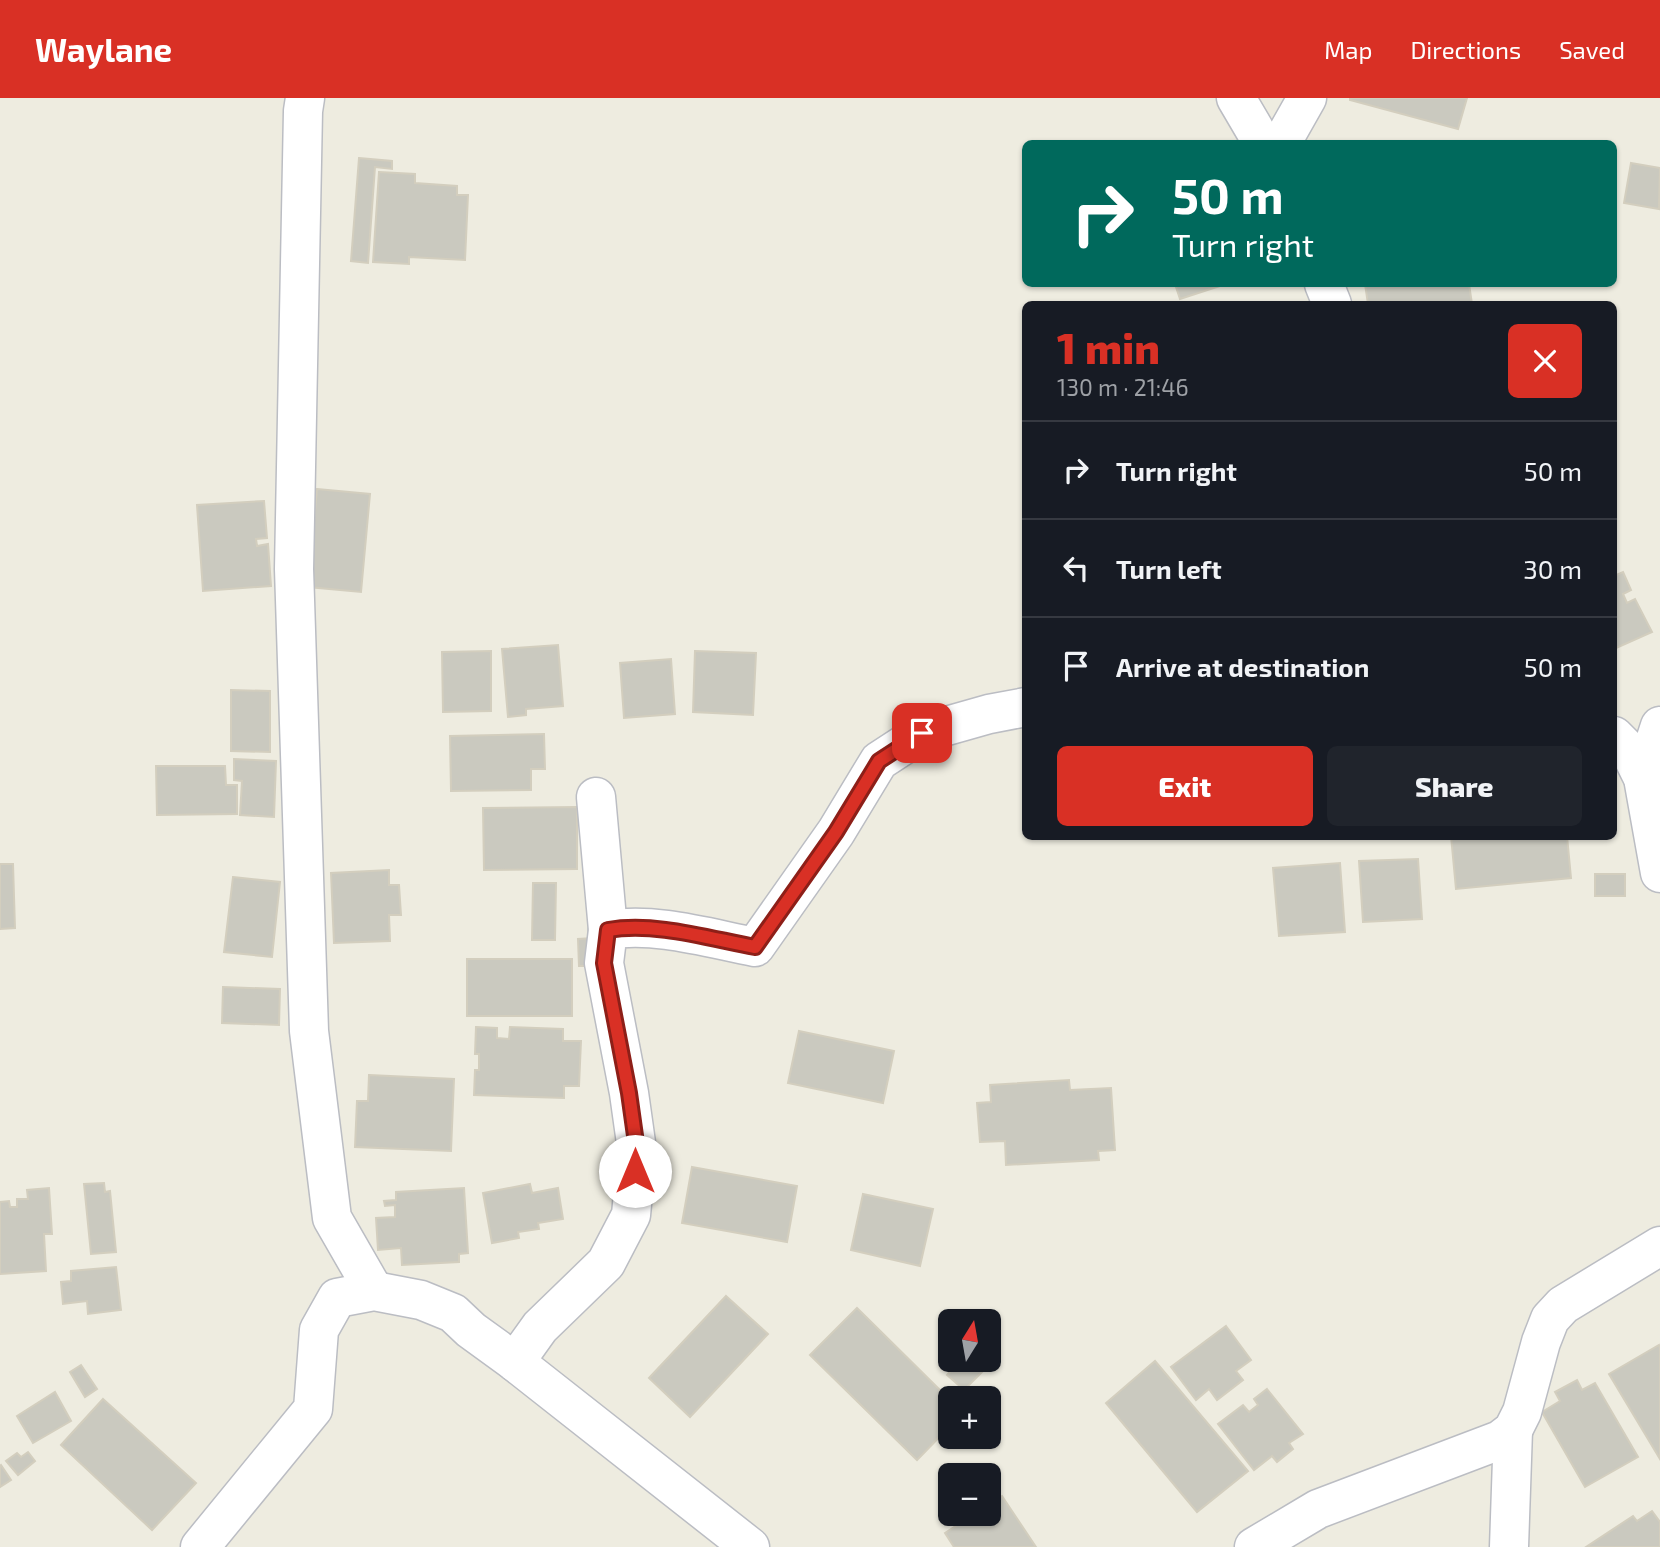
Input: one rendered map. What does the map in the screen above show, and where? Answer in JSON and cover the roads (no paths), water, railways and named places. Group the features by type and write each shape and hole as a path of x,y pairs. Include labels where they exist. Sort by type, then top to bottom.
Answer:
{"street":[{"path":"305,98 302,125 293,569 309,1031 332,1218 374,1291"},
{"path":"1236,98 1262,140"},
{"path":"1283,140 1307,98"},
{"path":"608,930 628,926 666,930 755,947 836,832 879,761 922,733 1022,707"},
{"path":"1660,726 1652,773 1660,873"},
{"path":"1617,739 1652,773"},
{"path":"515,1362 540,1327 606,1263 631,1215 637,1150 604,963 608,930 596,797"},
{"path":"1509,1547 1513,1430 1550,1319 1563,1305 1660,1247"},
{"path":"200,1547 313,1409 319,1330 337,1298 374,1291 421,1300 453,1313 471,1330 750,1547"},
{"path":"1254,1547 1318,1509 1500,1440 1513,1430"}]}
